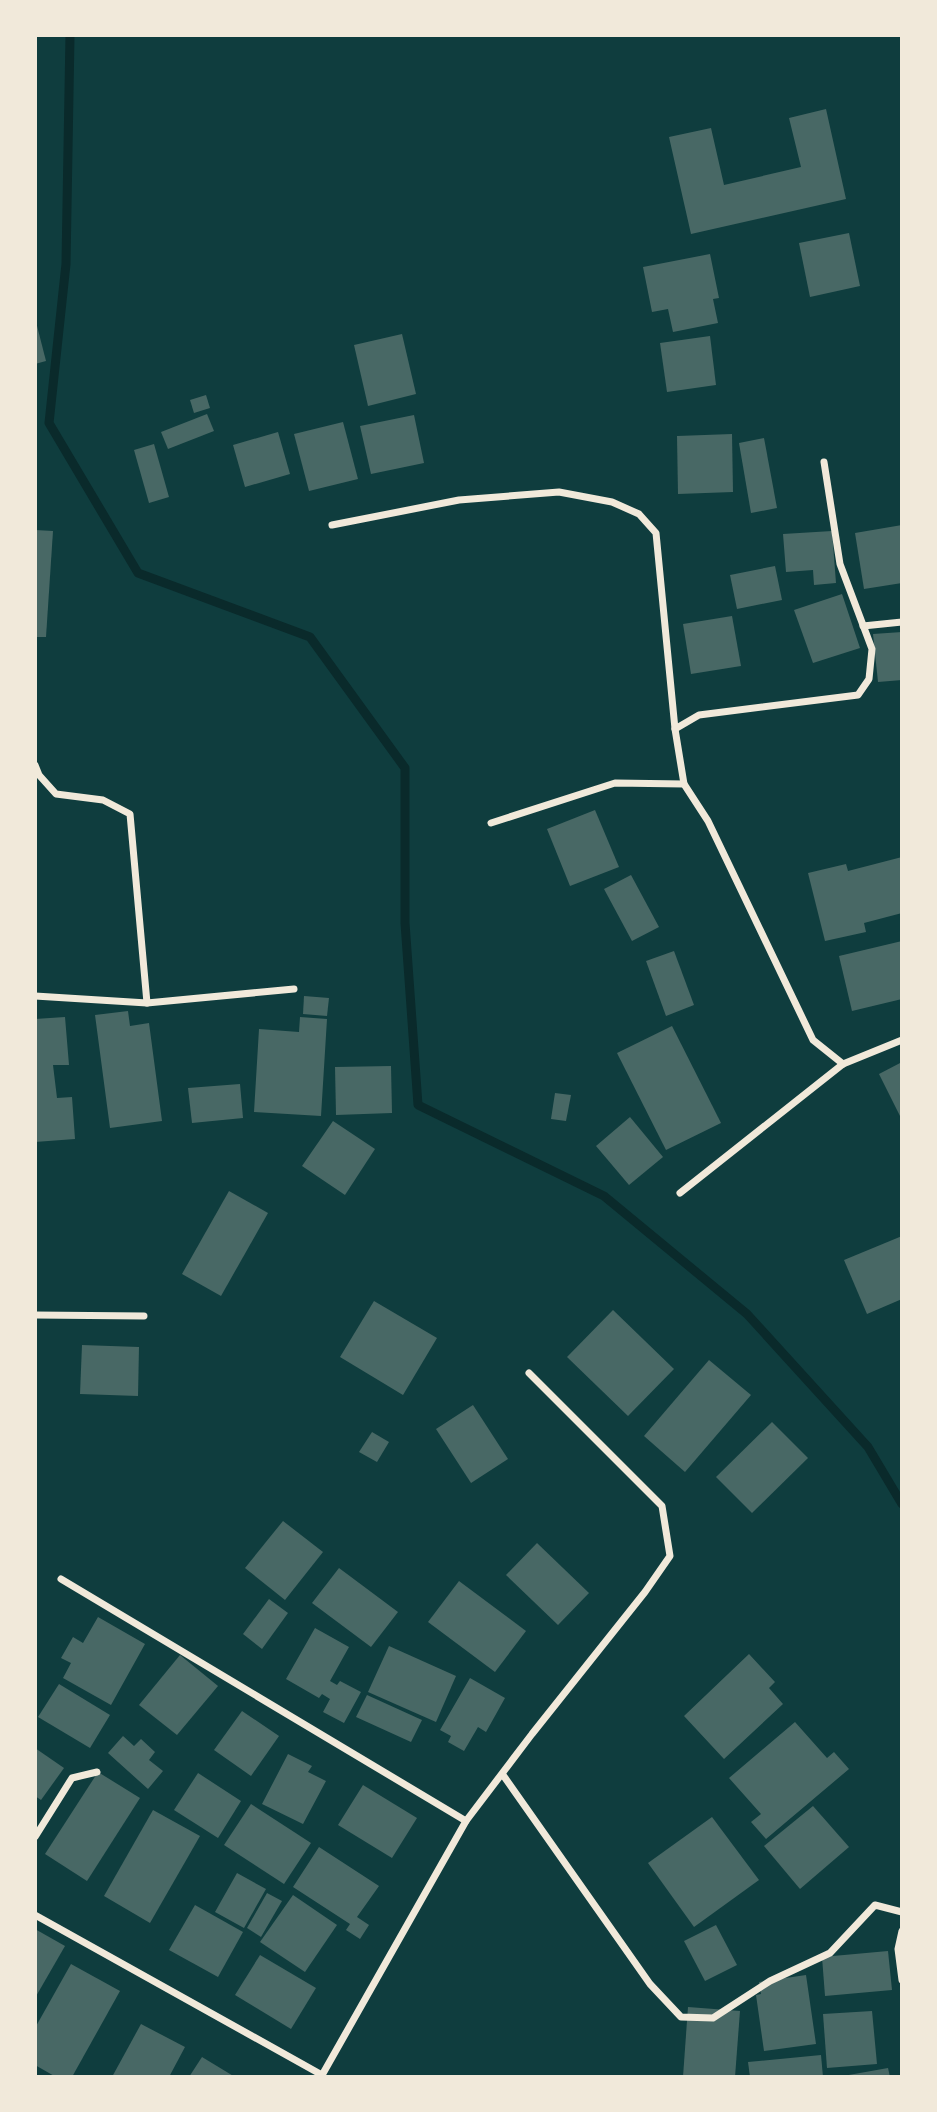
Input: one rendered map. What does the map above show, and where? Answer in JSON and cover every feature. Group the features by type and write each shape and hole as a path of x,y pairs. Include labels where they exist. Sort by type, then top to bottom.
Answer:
{"street":[{"path":"675,729 699,715 858,695 869,679 872,649 840,564 824,462"},
{"path":"331,525 459,500 559,492 612,502 639,514 656,533 675,729 684,784 708,821 813,1040 843,1064"},
{"path":"863,626 902,622"},
{"path":"35,765 39,775 56,794 103,800 130,814 147,1003"},
{"path":"491,823 615,783 684,784"},
{"path":"35,996 147,1003 294,989"},
{"path":"680,1193 843,1064 902,1040"},
{"path":"35,1315 144,1316"},
{"path":"35,1915 321,2076 466,1821 645,1592 670,1556 662,1506 528,1373"},
{"path":"61,1579 466,1821"},
{"path":"35,1837 72,1778 97,1772"},
{"path":"503,1775 650,1984 681,2017 712,2018 770,1980 830,1953 875,1905 902,1912"},
{"path":"902,1931 898,1949 902,1980"}],"building":[{"path":"826,109 846,199 691,234 669,137 711,128 724,185 801,167 789,118"},
{"path":"849,233 860,286 810,297 799,243"},
{"path":"710,254 719,298 713,299 718,323 673,332 668,309 652,312 643,267"},
{"path":"35,318 46,361 35,364"},
{"path":"402,334 416,394 368,406 354,345"},
{"path":"710,336 716,385 667,392 660,343"},
{"path":"206,395 210,408 194,413 190,400"},
{"path":"207,414 214,431 168,449 161,432"},
{"path":"414,415 424,463 371,474 360,426"},
{"path":"343,422 358,479 309,491 294,434"},
{"path":"278,432 290,474 245,487 233,445"},
{"path":"732,434 733,492 678,494 677,436"},
{"path":"764,438 777,508 751,513 739,443"},
{"path":"154,444 169,497 149,503 134,450"},
{"path":"902,525 902,583 864,589 855,533"},
{"path":"35,530 53,531 46,637 35,637"},
{"path":"832,531 836,583 814,585 813,570 786,572 783,534"},
{"path":"775,566 782,600 737,609 730,575"},
{"path":"842,594 860,648 813,663 794,610"},
{"path":"732,616 741,666 691,674 683,624"},
{"path":"902,632 902,680 878,682 873,634"},
{"path":"595,810 619,867 570,886 547,829"},
{"path":"902,857 902,913 864,923 866,932 825,941 808,873 846,864 848,871"},
{"path":"631,875 659,927 632,941 604,889"},
{"path":"902,941 902,999 852,1011 839,956"},
{"path":"674,951 694,1005 666,1016 646,961"},
{"path":"304,996 329,998 327,1016 303,1014"},
{"path":"128,1011 130,1026 149,1023 162,1121 110,1128 95,1015"},
{"path":"65,1017 69,1065 53,1065 57,1098 72,1097 75,1139 35,1142 35,1019"},
{"path":"300,1017 327,1019 321,1116 254,1112 259,1029 299,1032"},
{"path":"672,1026 721,1123 666,1150 617,1053"},
{"path":"902,1062 902,1120 879,1074"},
{"path":"391,1066 392,1113 336,1115 335,1067"},
{"path":"240,1084 243,1118 192,1123 188,1088"},
{"path":"555,1093 571,1095 566,1121 551,1119"},
{"path":"630,1117 663,1157 629,1185 596,1146"},
{"path":"333,1121 375,1149 345,1195 302,1166"},
{"path":"229,1191 268,1213 221,1296 182,1274"},
{"path":"902,1236 902,1299 867,1314 844,1260"},
{"path":"374,1301 437,1338 403,1395 340,1357"},
{"path":"613,1310 674,1369 628,1416 567,1357"},
{"path":"82,1345 139,1347 138,1396 80,1394"},
{"path":"709,1360 751,1395 685,1472 644,1436"},
{"path":"473,1405 508,1459 471,1483 436,1429"},
{"path":"772,1422 808,1458 752,1513 716,1477"},
{"path":"372,1432 389,1442 377,1462 359,1452"},
{"path":"283,1521 323,1552 285,1600 245,1568"},
{"path":"537,1543 589,1593 558,1625 506,1575"},
{"path":"339,1568 398,1612 371,1647 312,1603"},
{"path":"459,1581 526,1631 495,1672 428,1622"},
{"path":"269,1599 288,1613 262,1649 243,1634"},
{"path":"98,1617 145,1644 111,1705 63,1678 71,1663 61,1658 73,1637 83,1643"},
{"path":"315,1628 349,1647 330,1681 337,1685 340,1681 361,1692 344,1723 323,1712 330,1699 322,1694 319,1698 286,1679"},
{"path":"389,1646 456,1676 436,1722 368,1692"},
{"path":"749,1654 775,1682 769,1688 783,1704 724,1759 684,1716"},
{"path":"180,1655 218,1686 177,1735 139,1705"},
{"path":"470,1678 505,1698 486,1732 478,1727 464,1751 448,1742 451,1736 440,1730"},
{"path":"59,1684 110,1715 90,1748 38,1717"},
{"path":"367,1695 422,1720 411,1742 356,1717"},
{"path":"242,1711 279,1736 251,1776 214,1750"},
{"path":"795,1722 827,1758 834,1752 849,1769 766,1839 751,1822 761,1814 729,1778"},
{"path":"123,1736 134,1746 141,1739 155,1752 149,1760 163,1771 148,1789 108,1753"},
{"path":"35,1748 64,1768 41,1800 35,1796"},
{"path":"288,1754 312,1766 308,1772 326,1781 303,1824 262,1804"},
{"path":"98,1772 140,1798 87,1881 45,1854"},
{"path":"198,1773 241,1801 218,1838 174,1810"},
{"path":"363,1785 417,1818 392,1858 338,1825"},
{"path":"251,1804 311,1843 284,1884 224,1845"},
{"path":"813,1806 849,1847 800,1889 764,1846"},
{"path":"153,1810 200,1836 150,1923 104,1896"},
{"path":"712,1817 759,1880 694,1927 648,1863"},
{"path":"319,1847 379,1886 357,1917 369,1925 360,1939 346,1930 350,1924 293,1887"},
{"path":"237,1873 266,1889 244,1928 215,1912"},
{"path":"267,1893 282,1901 261,1937 247,1928"},
{"path":"293,1895 337,1925 305,1972 260,1942"},
{"path":"195,1905 243,1932 218,1977 169,1950"},
{"path":"716,1925 737,1965 705,1981 684,1941"},
{"path":"35,1929 65,1946 35,1998"},
{"path":"888,1951 892,1990 825,1996 822,1957"},
{"path":"260,1955 316,1988 291,2029 235,1995"},
{"path":"71,1964 120,1991 72,2077 56,2077 35,2065 35,2028"},
{"path":"806,1975 816,2044 764,2051 756,1995 761,1994 759,1982"},
{"path":"688,2007 740,2011 735,2077 683,2077"},
{"path":"872,2011 877,2064 827,2068 823,2014"},
{"path":"141,2024 185,2047 169,2077 112,2077"},
{"path":"821,2055 823,2077 750,2077 748,2062"},
{"path":"202,2057 235,2077 189,2077"},
{"path":"888,2068 890,2077 843,2077 843,2076"}],"waterway":[{"path":"70,35 66,264 49,423 138,573 310,637 405,768 405,923 418,1105 604,1196 747,1314 868,1447 902,1504"}]}
